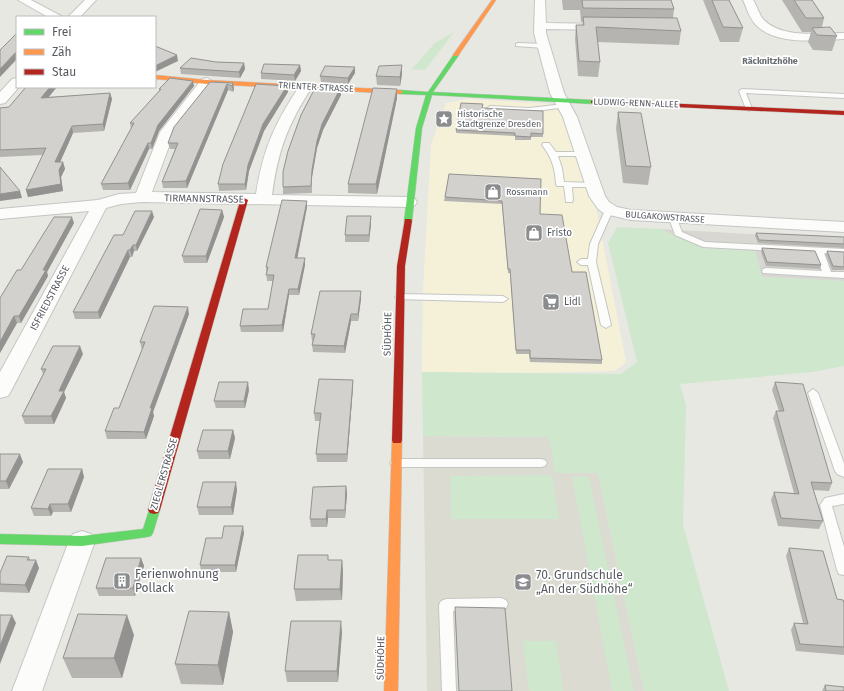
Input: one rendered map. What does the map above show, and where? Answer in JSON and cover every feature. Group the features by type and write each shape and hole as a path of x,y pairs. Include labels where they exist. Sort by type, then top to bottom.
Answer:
{"street":[{"path":"23,0 55,16"},
{"path":"75,16 91,0"},
{"name":"SÜDHÖHE","path":"391,691 401,266 405,248 409,202 419,128 429,94 494,0"},
{"path":"540,0 540,26 544,46 562,103 583,154 601,204 609,210"},
{"path":"748,0 760,23 771,30 787,34 844,36"},
{"path":"540,26 617,28"},
{"name":"TRIENTER STRASSE","path":"156,77 207,82 429,94"},
{"path":"142,197 166,132 207,82"},
{"path":"2,99 16,83"},
{"path":"263,200 268,164 286,117 306,87"},
{"name":"LUDWIG-RENN-ALLEE","path":"429,94 562,103 844,113"},
{"name":"TIRMANNSTRASSE","path":"0,214 100,205 119,199 142,197 409,202"},
{"name":"ZIEGLERSTRASSE","path":"82,540 147,533 244,200"},
{"name":"ISFRIEDSTRASSE","path":"0,391 100,205"},
{"name":"BULGAKOWSTRASSE","path":"609,210 632,215 673,218 844,227"},
{"path":"0,539 82,540 26,691"}],"lane":[{"path":"518,45 544,46"},
{"path":"749,109 742,91 844,96"},
{"path":"490,108 529,110 562,103"},
{"path":"546,145 555,154 560,170 560,184 594,185"},
{"path":"555,154 583,154"},
{"path":"568,184 568,200"},
{"path":"606,325 592,262 594,244 609,210"},
{"path":"673,218 678,233 703,244 844,252"},
{"path":"818,250 828,275"},
{"path":"581,262 592,262"},
{"path":"766,271 844,276"},
{"path":"400,297 503,299"},
{"path":"813,393 840,471 844,473"},
{"path":"396,463 541,463"},
{"path":"844,499 829,501 826,505 844,570"},
{"path":"449,691 446,605 501,604"}],"shaded area":[{"path":"467,99 551,104 564,116 596,207 626,362 615,371 530,373 422,372 423,291 431,145 446,103"},
{"path":"660,229 844,239 844,281 762,277 755,251 702,248"},
{"name":"70. Grundschule „An der Südhöhe“","path":"423,436 550,437 555,473 598,473 644,691 427,691"}],"green space":[{"path":"454,32 425,70 412,69 435,43"},
{"path":"617,227 660,229 702,248 755,251 762,277 844,281 844,366 813,372 680,384 686,405 683,525 729,691 644,691 598,473 555,473 549,437 423,436 422,372 621,374 637,362 608,243"},
{"path":"552,475 559,519 451,519 450,476"},
{"path":"572,477 589,477 634,691 612,691"},
{"path":"523,641 556,641 563,691 529,691"}],"building":[{"path":"582,0 671,0 674,9 583,8"},
{"path":"712,0 729,0 743,28 723,27"},
{"path":"794,0 812,0 824,18 806,18"},
{"path":"583,17 677,18 681,31 596,27 600,62 579,61 576,25 584,25"},
{"path":"830,27 837,36 817,35 812,28"},
{"path":"16,34 16,52 0,69 0,50"},
{"path":"156,46 177,55 156,66"},
{"path":"191,58 216,62 244,63 239,72 180,68"},
{"path":"264,64 300,65 294,75 261,73"},
{"path":"402,65 400,77 376,76 379,66"},
{"path":"325,66 355,67 348,78 320,76"},
{"path":"170,78 193,81 158,125 151,143 148,143 128,183 101,184 134,123 130,123"},
{"path":"210,82 233,83 232,86 227,84 186,181 162,182 178,143 168,143 174,127"},
{"path":"256,84 287,86 263,124 248,165 245,184 218,184 223,164"},
{"path":"25,88 49,88 41,98 110,93 103,124 72,126 55,162 63,162 59,170 61,184 26,190 46,148 0,150 0,108 9,107"},
{"path":"315,88 340,89 322,124 317,141 311,186 283,187 283,172 288,151 301,115"},
{"path":"373,88 397,89 376,184 348,184"},
{"path":"461,103 483,104 482,108 543,111 543,134 531,133 531,137 515,136 515,133 456,130"},
{"path":"618,112 641,113 651,167 626,166"},
{"path":"0,167 20,191 0,194"},
{"path":"449,174 541,179 540,214 562,215 572,272 586,272 602,360 530,358 530,350 516,350 510,269 508,269 502,201 445,197"},
{"path":"282,200 307,201 295,258 305,258 298,289 289,289 282,325 240,326 243,309 268,309 274,275 266,275 268,267 266,267"},
{"path":"200,209 222,210 206,256 182,256"},
{"path":"135,211 152,211 136,245 133,245 130,250 128,250 98,312 73,312 114,235 123,235"},
{"path":"347,216 371,216 369,235 345,235"},
{"path":"54,217 72,217 43,270 46,270 19,316 14,316 0,342 0,298 17,270 21,270"},
{"path":"756,233 844,237 844,244 759,240"},
{"path":"762,248 815,251 821,265 767,262"},
{"path":"827,251 844,252 844,267 833,266"},
{"path":"320,291 361,291 358,314 351,314 344,346 312,345 315,334 311,334"},
{"path":"154,306 188,307 150,408 152,408 144,432 105,431 114,408 119,408 145,342 140,342"},
{"path":"53,346 80,346 59,391 64,391 51,416 22,416 46,369 41,369"},
{"path":"319,379 353,380 347,454 316,454 321,413 314,413"},
{"path":"219,382 248,382 244,401 214,401"},
{"path":"775,382 803,384 832,483 811,482 823,521 781,518 774,492 799,494 776,411 784,411"},
{"path":"203,430 233,430 228,451 197,451"},
{"path":"0,454 20,454 6,481 0,481"},
{"path":"48,469 82,469 68,504 50,504 48,509 31,508"},
{"path":"203,482 236,482 231,507 197,507"},
{"path":"346,486 345,510 327,510 326,519 310,519 313,487"},
{"path":"224,526 243,526 235,565 200,565 206,538 222,538"},
{"path":"789,548 823,551 837,599 843,600 844,603 844,647 800,644 794,623 808,624"},
{"path":"298,555 328,555 328,560 342,560 340,589 294,589"},
{"path":"7,556 29,557 27,560 36,560 25,585 0,584 0,573"},
{"name":"Ferienwohnung Pollack","path":"106,558 141,558 133,588 96,588"},
{"path":"455,607 505,608 512,691 459,691"},
{"path":"189,611 229,612 218,665 175,664"},
{"path":"78,614 127,615 114,658 63,658"},
{"path":"0,615 12,615 0,646"},
{"path":"291,621 341,621 337,671 285,671"},
{"path":"825,685 844,687 844,691 826,691"}],"traffic: fast":[{"path":"408,221 419,128 429,94 456,55"},
{"path":"400,92 593,102"},
{"path":"0,539 82,541 147,533 154,510"}],"traffic: slow":[{"path":"456,55 494,0"},
{"path":"156,77 207,82 400,92"},
{"path":"391,691 397,440"}],"traffic: jam":[{"path":"593,102 844,113"},
{"path":"154,510 244,200"},
{"path":"397,440 401,266 408,221"}],"place":[{"name":"Historische Stadtgrenze Dresden","path":"444,119"},
{"name":"Rossmann","path":"493,192"},
{"name":"Fristo","path":"534,233"},
{"name":"Lidl","path":"551,302"},
{"name":"Ferienwohnung Pollack","path":"122,581"},
{"name":"70. Grundschule „An der Südhöhe“","path":"523,582"}],"district":[{"name":"Räcknitzhöhe","path":"770,61"}]}
